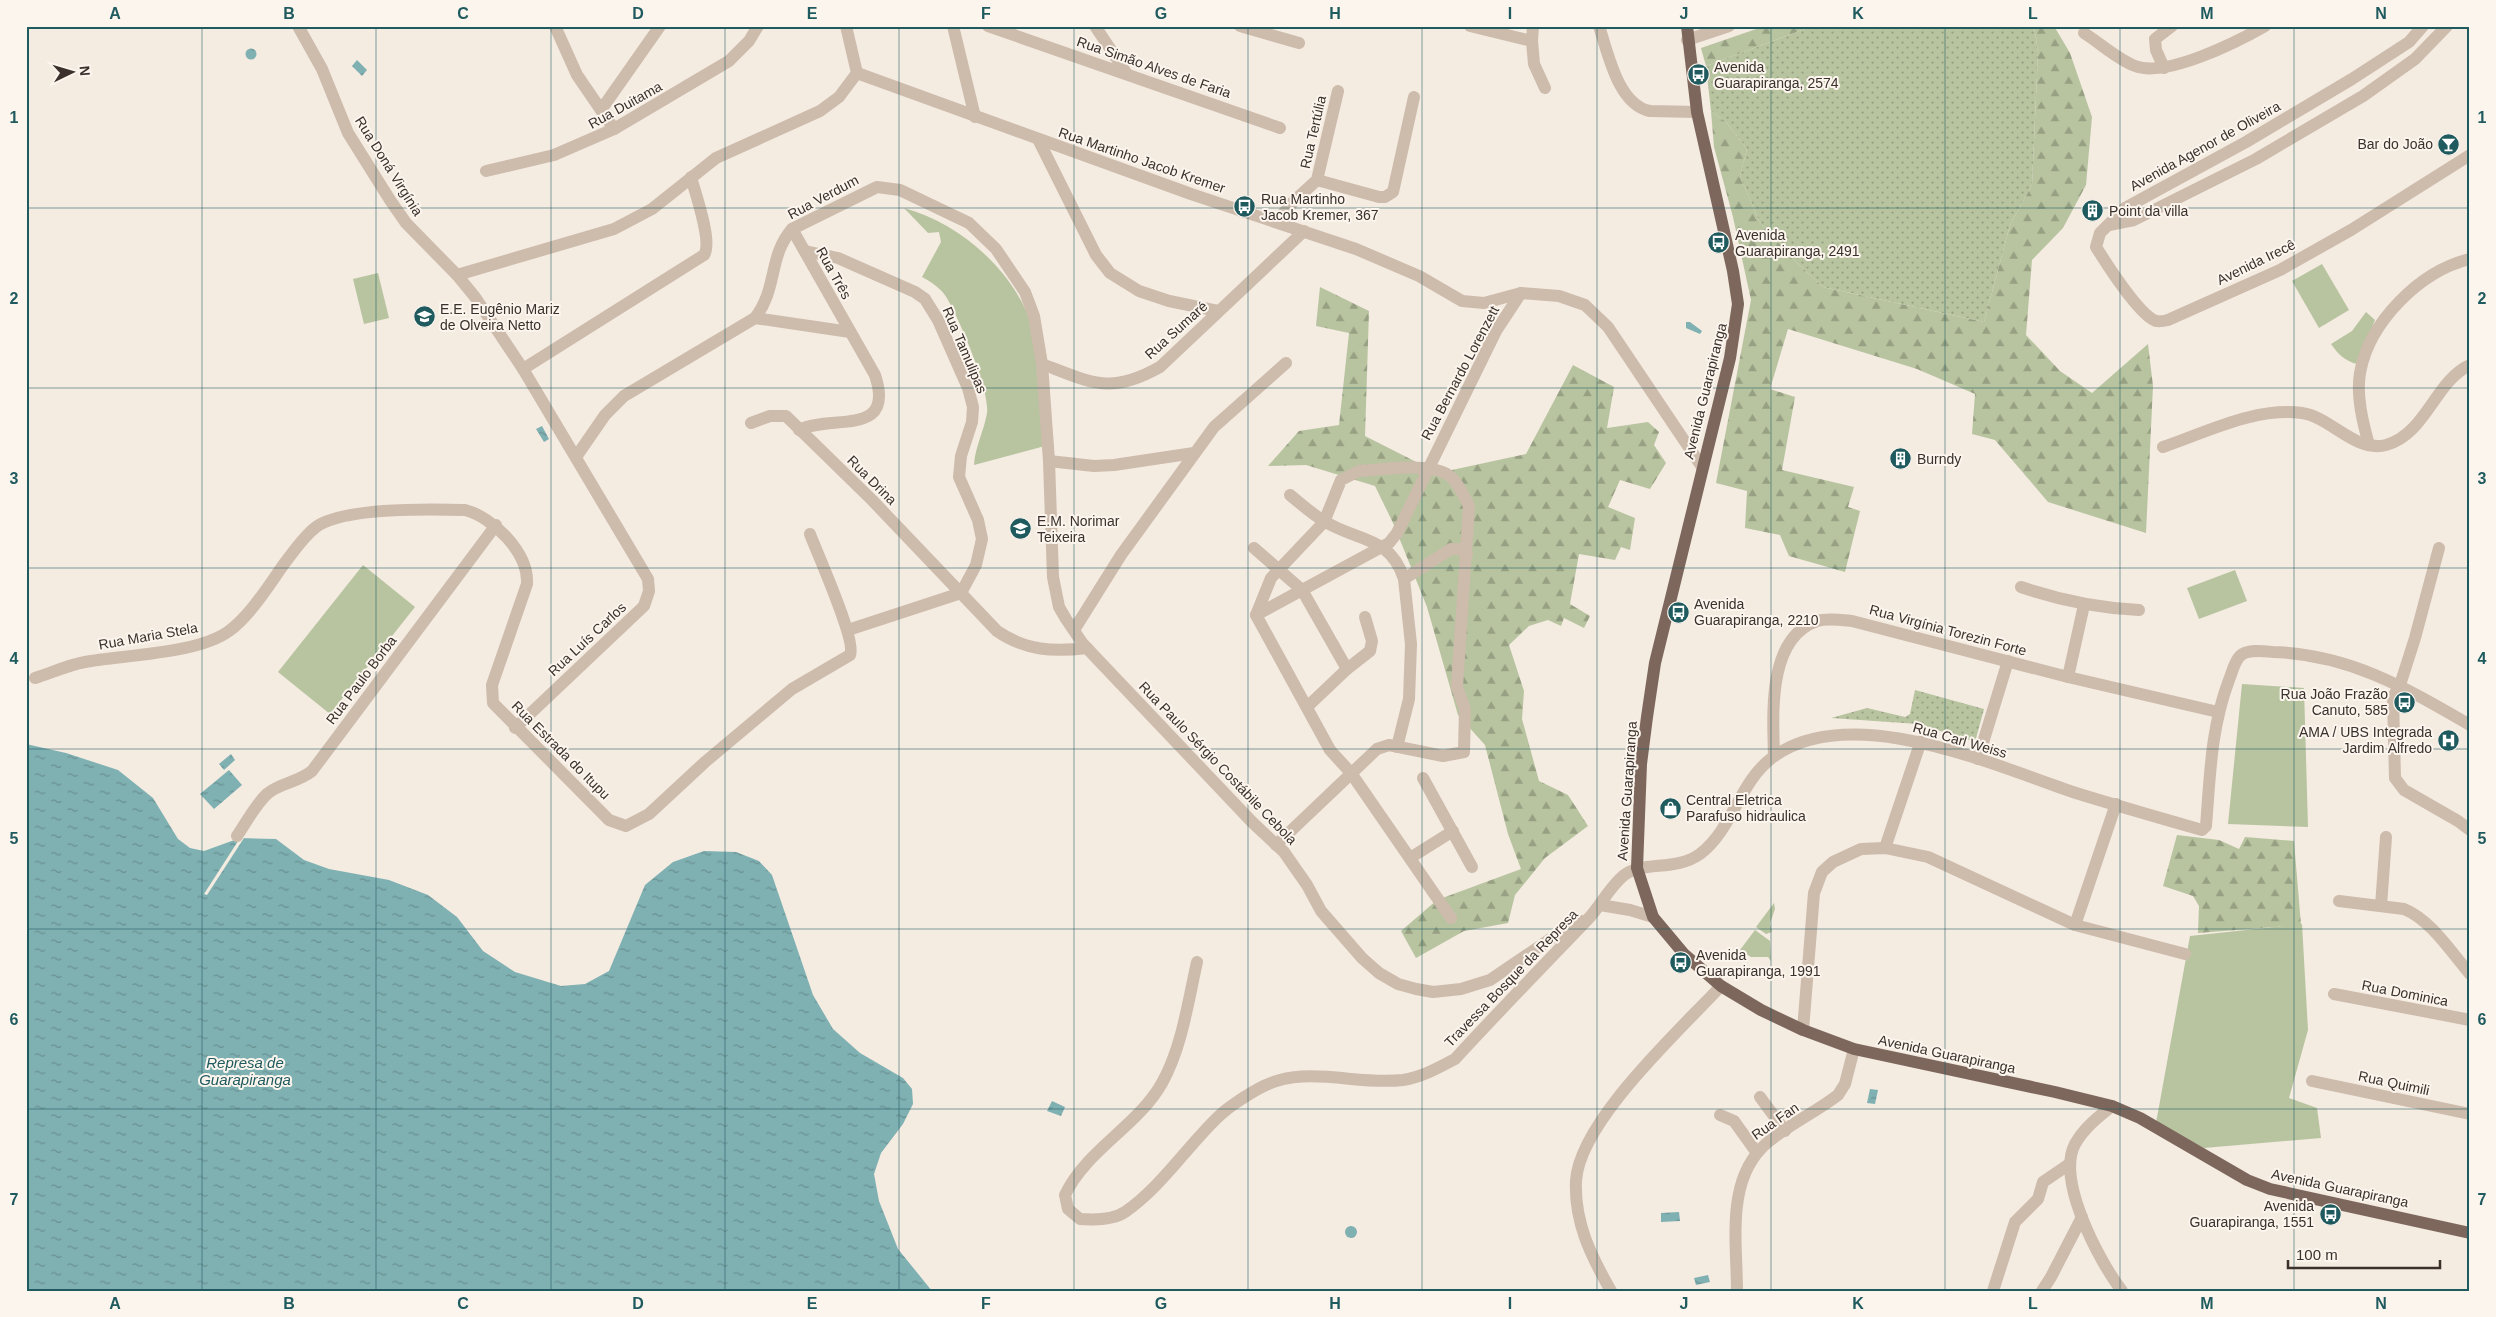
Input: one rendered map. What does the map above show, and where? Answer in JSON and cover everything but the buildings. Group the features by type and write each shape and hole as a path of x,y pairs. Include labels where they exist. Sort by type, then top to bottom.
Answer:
{"main road":[{"name":"Avenida Guarapiranga","path":"1687,26 1687,40 1697,112 1733,270 1738,304 1730,358 1655,663 1641,764 1638,868 1653,917 1684,954 1721,986 1761,1010 1803,1030 1854,1049 2112,1106 2140,1118 2247,1180 2270,1189 2470,1233"}],"street":[{"name":"Rua Doná Virgínia","path":"298,26 322,69 348,133 390,200 406,222 457,275 475,297 523,369 576,457"},
{"path":"556,26 578,75 614,129"},
{"path":"601,110 660,26"},
{"name":"Rua Duitama","path":"486,171 554,155 587,143 614,129 729,61 749,41 758,26"},
{"path":"457,275 614,229 652,209 716,158 820,111 839,97 857,73 846,26"},
{"path":"953,26 975,118"},
{"name":"Rua Simão Alves de Faria","path":"988,26 1280,128"},
{"path":"1095,26 1127,74"},
{"path":"1240,26 1297,42 1292,34 1274,26"},
{"path":"1470,26 1532,41"},
{"path":"1533,26 1534,64 1545,88"},
{"path":"1598,26 1621,88 1630,100 1643,110 1697,112"},
{"path":"1687,40 1729,26"},
{"path":"2164,68 2156,50 2155,39 2172,26"},
{"path":"2084,32 2134,66 2164,68 2198,56 2265,26"},
{"name":"Avenida Agenor de Oliveira","path":"2109,225 2125,208 2146,195 2246,142 2352,79 2409,42 2423,26"},
{"path":"2109,225 2134,220 2256,159 2363,96 2415,59 2447,26"},
{"name":"Rua Martinho Jacob Kremer","path":"857,73 975,118 1304,231 1404,268 1462,301 1484,303 1521,293 1559,296 1585,305 1608,327 1702,467"},
{"name":"Rua Tertúlia","path":"1276,222 1294,201 1317,180 1338,91"},
{"path":"1317,180 1379,196 1389,195 1392,192 1414,97"},
{"path":"1038,140 1096,255 1110,273 1139,291 1169,301 1218,311"},
{"name":"Avenida Irecê","path":"2109,225 2100,232 2096,247 2123,289 2152,319 2161,322 2280,270 2351,230 2470,155"},
{"path":"523,369 704,255 707,240 691,177"},
{"name":"Rua Verdum","path":"576,457 605,416 624,396 755,318 768,298 782,241 792,229 867,191 884,186 920,198 969,223 996,248 1025,292 1034,316 1042,364 1049,461 1053,577 1060,607 1087,648"},
{"name":"Rua Três","path":"792,229 875,375 879,398 876,409 862,421 819,424 799,430"},
{"name":"Rua Sumaré","path":"1042,364 1085,380 1109,384 1137,380 1160,367 1304,231"},
{"name":"Rua Tamulipas","path":"805,251 838,258 916,292 925,299 938,320 968,388 973,408 972,422 959,465 959,477 978,520 982,539 976,565 961,593"},
{"path":"2369,445 2359,388 2360,372 2373,335 2393,308 2417,286 2441,271 2470,259"},
{"name":"Rua Bernardo Lorenzett","path":"1256,615 1389,543 1397,533 1496,331 1521,293"},
{"path":"755,318 850,332"},
{"path":"1074,630 1121,555 1214,427 1286,362"},
{"path":"2163,447 2242,420 2286,412 2304,414 2369,445 2384,446 2402,437 2418,422 2454,378 2470,365"},
{"name":"Rua Drina","path":"751,422 770,416 782,415 872,500 961,593"},
{"path":"1049,461 1094,466 1114,465 1194,453"},
{"name":"Rua Luís Carlos","path":"515,728 644,606 649,591 648,578 643,567 576,457"},
{"path":"1276,845 1351,773 1377,749 1389,745 1443,756 1464,752 1465,709 1457,687 1469,506 1461,490 1450,475 1428,468 1359,471 1341,480 1324,522 1271,578 1256,615 1330,750 1351,773 1452,918"},
{"path":"1290,495 1324,522 1383,546 1399,562 1404,579 1411,653 1409,699 1397,746"},
{"name":"Rua Estrada do Itupu","path":"365,513 465,510 477,513 496,525 526,564 528,574 527,584 492,685 493,703 515,728 609,820 626,826 649,814 726,744 792,689 850,655 852,647 848,630"},
{"name":"Rua Maria Stela","path":"35,678 85,662 131,657 189,646 207,641 229,631 259,600 301,541 317,526 337,516 365,513"},
{"name":"Rua Paulo Borba","path":"237,836 267,794 277,788 301,780 312,771 496,525"},
{"path":"810,534 848,630 961,593 998,631 1017,643 1047,651 1087,648"},
{"path":"1254,548 1302,590 1347,669"},
{"path":"2439,548 2415,638 2400,685 2393,697 2395,778 2404,790 2470,830"},
{"path":"1404,579 1451,549 1460,549 1467,554"},
{"path":"2020,587 2084,605 2139,610"},
{"path":"2068,677 2084,605"},
{"path":"1307,708 1347,669 1370,651 1372,641 1365,617"},
{"name":"Rua Virgínia Torezin Forte","path":"1774,756 1773,708 1781,660 1797,634 1819,621 1852,621 2068,677 2218,712"},
{"name":"Rua Paulo Sérgio Costábile Cebola","path":"1087,648 1284,852 1333,927 1379,973 1398,984 1416,990 1433,992 1461,990 1490,980 1568,927 1590,916"},
{"path":"2218,712 2240,656 2254,651 2316,655 2375,673 2470,725"},
{"path":"1978,759 2008,661"},
{"name":"Rua Carl Weiss","path":"1638,868 1680,864 1698,855 1711,844 1749,782 1774,756 1796,745 1836,736 1866,736 1922,741 2078,793 2202,830 2206,826 2214,730 2218,712"},
{"path":"1885,848 1922,741"},
{"path":"1423,778 1472,867"},
{"path":"2075,925 2116,804"},
{"path":"1410,858 1452,831"},
{"path":"2381,906 2386,837"},
{"path":"1803,1030 1814,894 1822,872 1833,862 1861,849 1885,848 1928,856 2075,925 2185,954"},
{"name":"Travessa Bosque da Represa","path":"1198,962 1174,1055 1161,1084 1118,1135 1080,1172 1065,1195 1068,1209 1080,1219 1110,1217 1123,1213 1152,1188 1218,1117 1242,1098 1264,1085 1321,1075 1365,1080 1403,1080 1428,1074 1455,1059 1590,916 1624,875 1638,868"},
{"path":"2339,901 2404,909 2422,920 2470,974"},
{"path":"1600,905 1630,910 1653,917"},
{"path":"1611,1291 1584,1238 1577,1213 1576,1179 1581,1155 1596,1126 1634,1079 1721,986"},
{"name":"Rua Dominica","path":"2334,994 2470,1020"},
{"name":"Rua Fan","path":"1737,1291 1736,1213 1741,1181 1746,1168 1757,1153 1785,1131 1838,1095 1845,1084 1854,1049"},
{"name":"Rua Quimili","path":"2312,1081 2470,1114"},
{"path":"1760,1097 1785,1131"},
{"path":"2112,1106 2084,1130 2074,1144 2068,1165 2082,1218 2103,1261 2122,1291"},
{"path":"1720,1115 1734,1121 1757,1153"},
{"path":"1992,1291 2015,1222 2038,1199 2043,1182 2068,1165"},
{"path":"2042,1291 2082,1218"}],"green space":[{"path":"1765,26 1813,26 1706,66 1701,48"},
{"path":"1813,26 2034,26 2038,52 2032,185 2010,225 1984,322 1823,287 1792,258 1759,221 1740,176 1747,149 1726,122 1711,111 1706,66"},
{"path":"2034,26 2054,26 2070,53 2092,117 2086,185 2063,228 2032,260 2026,335 2060,371 2092,393 2148,344 2153,386 2146,533 2048,502 1995,440 1972,434 1975,394 1917,369 1788,329 1770,389 1795,397 1782,470 1854,487 1848,507 1860,511 1845,572 1789,556 1780,535 1745,528 1747,491 1716,483 1751,300 1733,217 1714,147 1711,111 1726,122 1747,149 1740,176 1759,221 1792,258 1823,287 1984,322 2010,225 2032,185 2038,52"},
{"path":"904,208 946,226 966,239 1001,271 1015,290 1026,310 1035,336 1045,446 974,465 987,413 984,389 960,323 948,300 937,287 922,277 941,242 939,232 928,233"},
{"path":"2322,264 2349,310 2319,328 2292,281"},
{"path":"378,273 389,318 364,324 353,279"},
{"path":"1320,287 1369,311 1365,436 1438,473 1526,454 1573,365 1614,387 1607,428 1648,422 1659,432 1654,445 1666,463 1650,489 1620,480 1608,507 1635,518 1630,550 1621,547 1615,560 1579,554 1570,604 1590,616 1584,628 1564,618 1561,626 1548,620 1529,626 1509,645 1524,691 1522,719 1539,781 1568,795 1588,826 1545,858 1515,895 1508,923 1464,931 1416,958 1401,931 1437,900 1521,869 1508,834 1485,745 1458,715 1427,607 1394,525 1375,486 1306,465 1268,466 1299,431 1339,425 1349,333 1316,326"},
{"path":"2366,312 2375,320 2357,364 2342,357 2331,344 2352,331"},
{"path":"363,565 415,607 330,714 278,672"},
{"path":"2235,570 2247,601 2199,619 2187,588"},
{"path":"2242,684 2304,688 2308,827 2228,824"},
{"path":"1915,690 1984,709 1975,742 1918,724 1831,718 1867,708 1905,717 1910,714"},
{"path":"2177,835 2219,840 2239,849 2245,837 2294,841 2301,925 2198,933 2199,906 2193,896 2163,886"},
{"path":"1774,903 1775,909 1770,923 1772,932 1766,934 1756,927"},
{"path":"2302,924 2308,1030 2289,1098 2317,1108 2321,1138 2204,1148 2156,1123 2190,936"},
{"path":"1755,930 1770,941 1771,961 1768,957 1751,957 1740,950"}],"water":[{"path":"251,48 257,54 251,60 245,54"},
{"path":"357,60 367,70 362,76 352,66"},
{"path":"1686,322 1690,322 1702,331 1700,334 1686,328"},
{"path":"542,426 549,439 544,442 536,429"},
{"name":"Represa de Guarapiranga","path":"26,744 66,753 118,770 153,798 178,839 190,848 204,851 240,838 276,839 304,860 329,869 389,880 428,895 457,917 483,951 515,972 561,986 585,984 609,971 645,885 673,862 704,851 736,852 759,861 772,875 813,995 833,1029 860,1053 903,1078 912,1089 913,1104 903,1124 881,1153 874,1174 879,1201 898,1249 932,1291 26,1291"},
{"path":"231,754 235,760 224,770 219,764"},
{"path":"229,770 242,785 214,809 200,794"},
{"path":"1870,1089 1878,1090 1875,1104 1867,1103"},
{"path":"1052,1101 1065,1107 1061,1116 1047,1111"},
{"path":"1679,1212 1680,1221 1661,1222 1661,1213"},
{"path":"1351,1226 1357,1232 1351,1238 1345,1232"},
{"path":"1708,1275 1710,1282 1696,1285 1694,1278"}],"pier":[{"path":"240,838 244,838 207,895 204,894"}],"place":[{"name":"Avenida Guarapiranga, 2574","path":"1698,75"},
{"name":"Bar do João","path":"2449,144"},
{"name":"Rua Martinho Jacob Kremer, 367","path":"1245,207"},
{"name":"Point da villa","path":"2093,211"},
{"name":"Avenida Guarapiranga, 2491","path":"1719,243"},
{"name":"E.E. Eugênio Mariz de Olveira Netto","path":"424,317"},
{"name":"Burndy","path":"1901,459"},
{"name":"E.M. Norimar Teixeira","path":"1021,529"},
{"name":"Avenida Guarapiranga, 2210","path":"1678,612"},
{"name":"Rua João Frazão Canuto, 585","path":"2404,702"},
{"name":"AMA / UBS Integrada Jardim Alfredo","path":"2448,740"},
{"name":"Central Eletrica Parafuso hidraulica","path":"1670,808"},
{"name":"Avenida Guarapiranga, 1991","path":"1680,963"},
{"name":"Avenida Guarapiranga, 1551","path":"2330,1214"}]}
